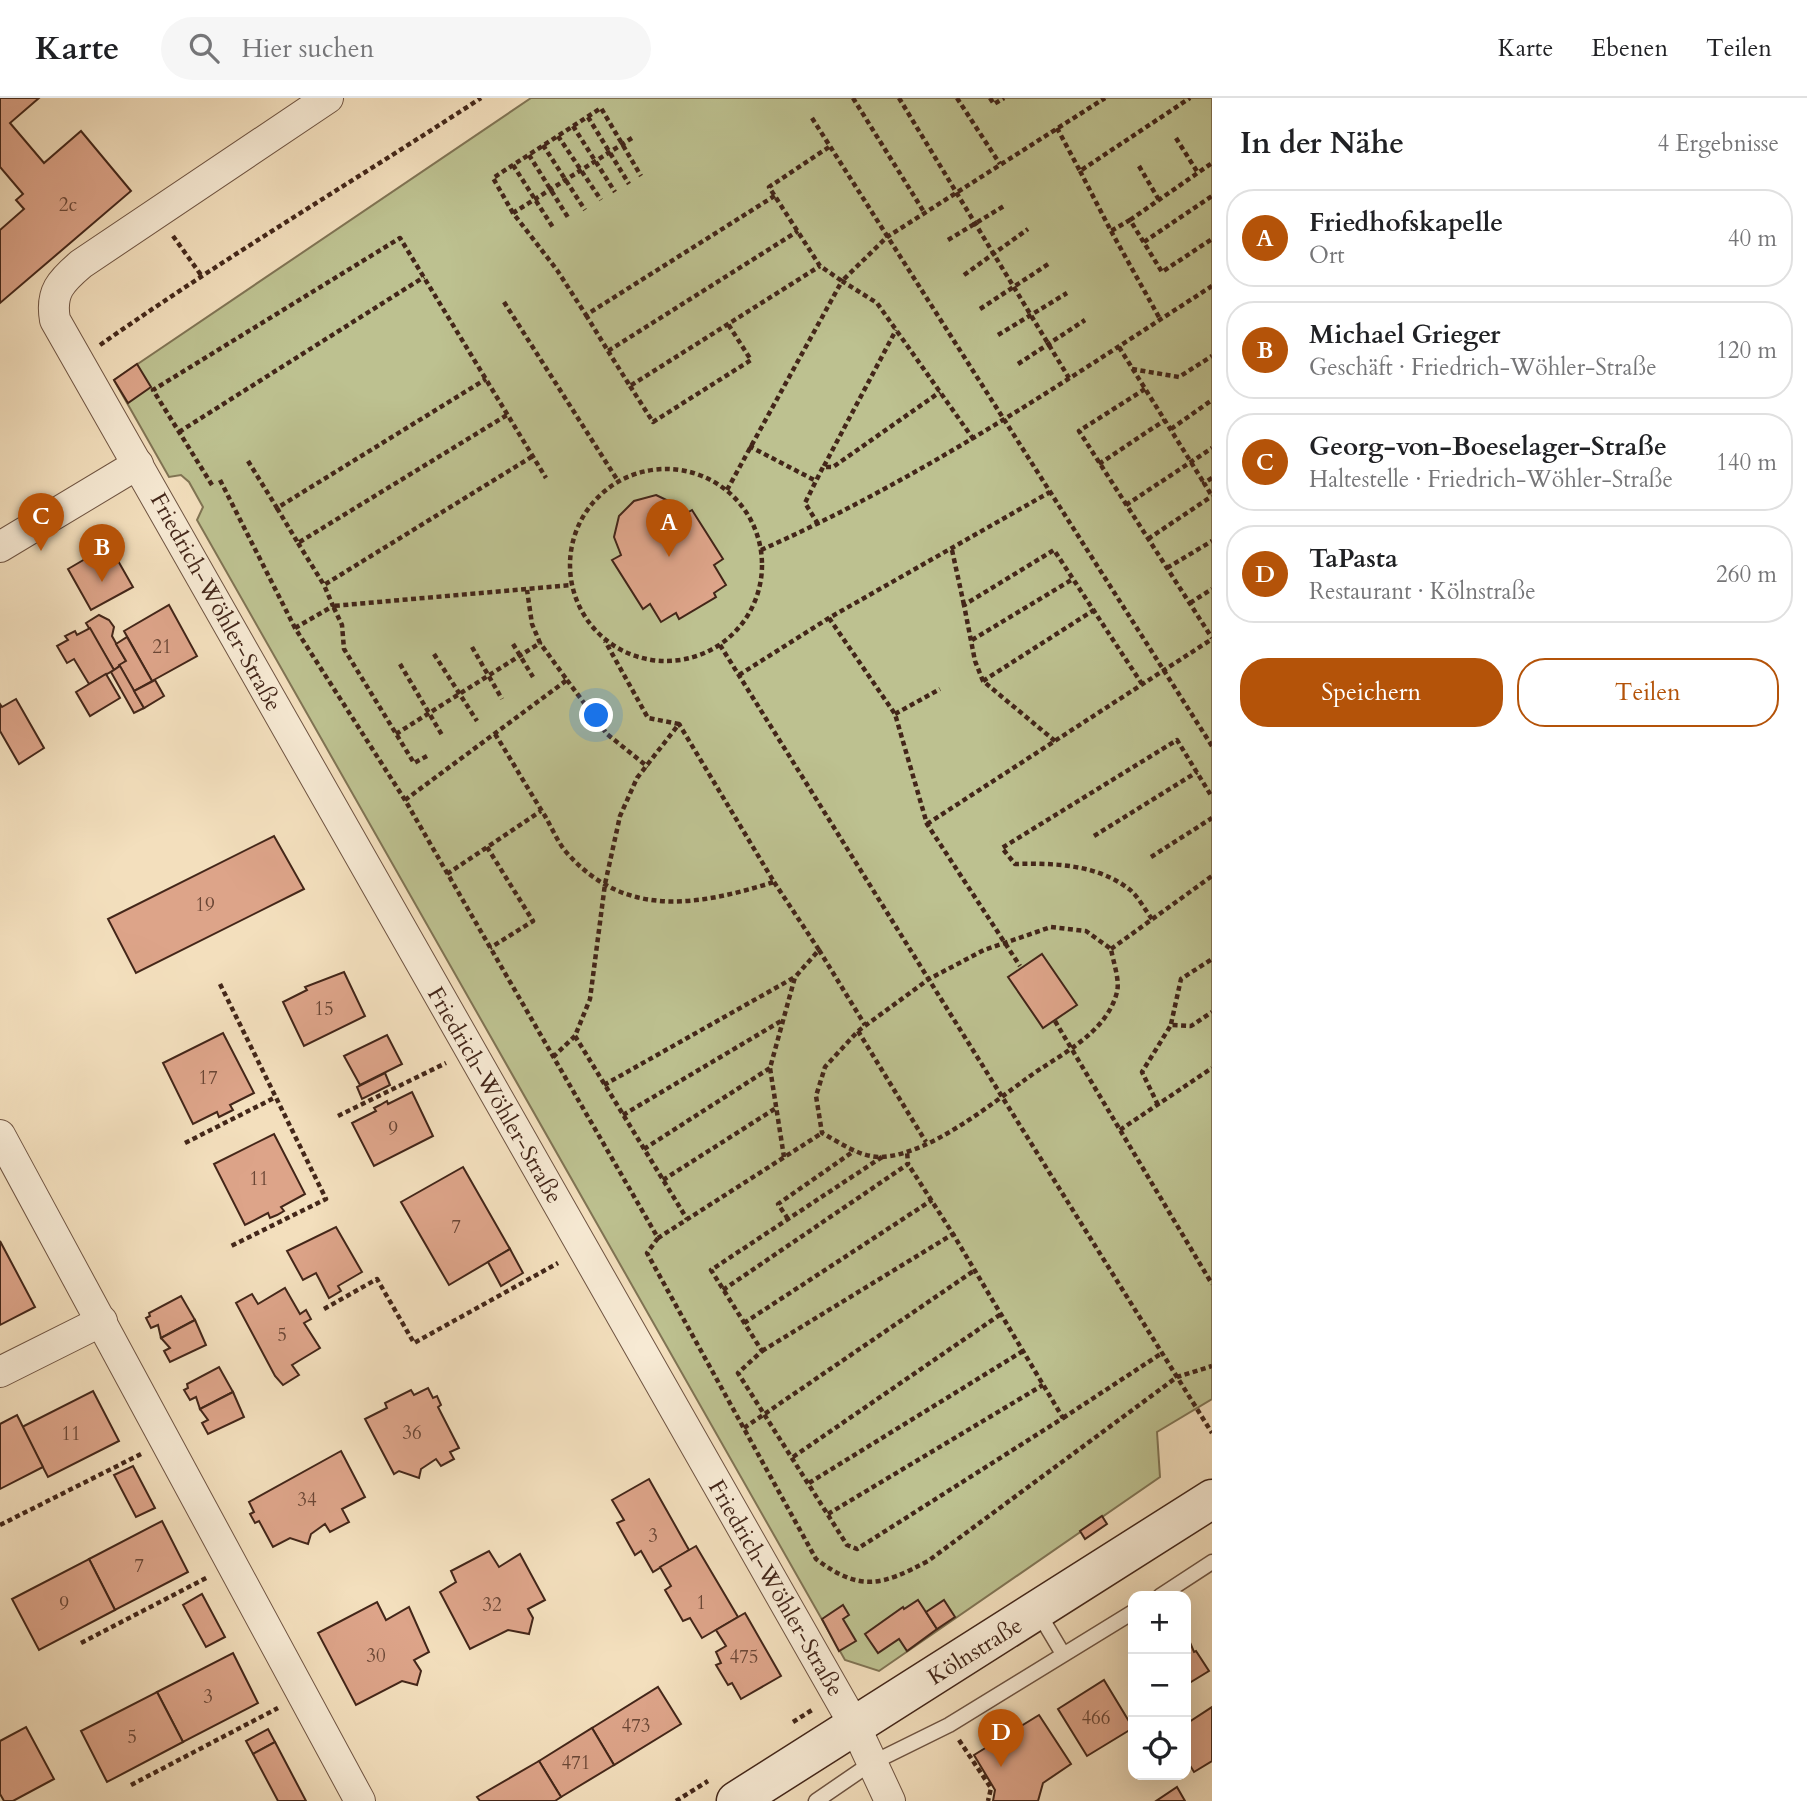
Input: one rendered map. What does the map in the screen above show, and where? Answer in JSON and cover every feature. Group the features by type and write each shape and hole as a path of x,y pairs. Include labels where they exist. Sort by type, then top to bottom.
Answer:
{"main road":[{"name":"Kölnstraße","path":"736,1801 1038,1612 1212,1499"}],"street":[{"name":"Friedrich-Wöhler-Straße","path":"328,98 81,264 59,283 52,303 55,320 469,1052 584,1248 855,1726 870,1764 890,1801"},
{"path":"0,547 138,464"},
{"path":"0,1135 360,1801"},
{"path":"0,1372 102,1321"}],"lane":[{"path":"1168,1591 1212,1562"},
{"path":"1038,1612 1063,1654"},
{"path":"816,1801 870,1764 949,1725 1128,1615"}],"path":[{"path":"78,361 201,275 335,194 481,98"},
{"path":"853,98 924,212"},
{"path":"899,98 1069,378"},
{"path":"957,98 1000,164"},
{"path":"990,98 994,104 1004,98"},
{"path":"1080,172 1191,98"},
{"path":"727,490 842,281 887,237 1101,99"},
{"path":"641,176 601,108 493,178 513,213 557,270 653,422 751,360 728,324"},
{"path":"587,117 629,184"},
{"path":"812,118 1212,746"},
{"path":"573,127 615,192"},
{"path":"1057,128 1160,319"},
{"path":"558,136 601,200"},
{"path":"513,213 632,138"},
{"path":"1176,138 1198,173"},
{"path":"543,145 585,210"},
{"path":"829,147 769,187 820,266 877,303 974,440"},
{"path":"529,155 569,219"},
{"path":"1111,231 1212,163"},
{"path":"513,165 554,229"},
{"path":"1139,166 1159,200"},
{"path":"586,315 776,195"},
{"path":"1144,242 1212,196"},
{"path":"948,240 1004,205"},
{"path":"151,218 176,238 201,275"},
{"path":"1130,220 1163,272 1212,239"},
{"path":"964,275 1028,229"},
{"path":"608,351 798,230"},
{"path":"212,485 153,390 400,238 546,478"},
{"path":"980,309 1050,263"},
{"path":"629,386 820,266"},
{"path":"179,432 424,277"},
{"path":"761,550 818,524 974,440 1212,286"},
{"path":"998,335 1032,317 1067,293"},
{"path":"504,302 618,481"},
{"path":"1018,364 1085,320"},
{"path":"818,524 804,503 896,330"},
{"path":"1119,346 1212,496 1148,539"},
{"path":"1132,369 1179,377 1212,356"},
{"path":"276,508 486,379"},
{"path":"927,824 1212,639 1079,431 1144,389"},
{"path":"823,467 833,467 940,392"},
{"path":"1171,429 1212,400"},
{"path":"298,543 507,415"},
{"path":"1100,464 1165,420"},
{"path":"749,446 816,481"},
{"path":"1126,505 1212,449"},
{"path":"324,585 533,456"},
{"path":"248,461 324,585 342,625 344,649 414,763 426,756"},
{"path":"605,640 632,655 662,662 692,658 720,645 737,630 758,593 761,550 750,517 727,490 708,478 685,470 662,468 639,472 618,481 598,496 573,537 569,561 571,585 583,615 605,640 648,718 679,724 865,1026"},
{"path":"1204,483 1212,478"},
{"path":"220,480 295,628 405,800 658,1238"},
{"path":"739,675 829,618 953,550 1050,492"},
{"path":"1167,568 1212,541"},
{"path":"953,550 971,641 983,681 1055,741"},
{"path":"964,605 1054,550 1142,684"},
{"path":"971,641 1073,579"},
{"path":"295,628 333,606 571,585"},
{"path":"1190,603 1212,589"},
{"path":"527,590 532,624 540,643 607,734 648,767"},
{"path":"983,681 1094,610"},
{"path":"829,618 895,714 927,824 1020,966"},
{"path":"396,734 540,643"},
{"path":"513,644 533,677"},
{"path":"720,645 1212,1433"},
{"path":"472,647 502,699"},
{"path":"434,654 477,721"},
{"path":"400,664 442,735"},
{"path":"405,800 567,680"},
{"path":"895,714 940,689"},
{"path":"553,1057 575,1036 590,999 605,884 620,816 638,778 679,724"},
{"path":"495,734 567,853 605,884 633,898 667,903 720,899 774,882"},
{"path":"1152,919 1130,890 1106,878 1080,866 1015,864 1002,848 1177,740 1212,797"},
{"path":"1094,836 1197,772"},
{"path":"447,874 541,811"},
{"path":"1151,857 1212,818"},
{"path":"487,847 533,921 490,948"},
{"path":"1111,949 1212,876"},
{"path":"762,1351 711,1270 882,1157 906,1151 945,1135 1072,1050 1103,1018 1118,990 1111,949 1086,931 1051,927 984,950 929,979 858,1031 825,1067 816,1096 822,1133"},
{"path":"604,1084 795,977 819,950"},
{"path":"1158,1105 1142,1072 1171,1024 1181,979 1212,959"},
{"path":"784,1157 770,1068 795,977"},
{"path":"220,984 326,1199 229,1247"},
{"path":"1171,1024 1191,1026 1212,1012"},
{"path":"623,1115 781,1021"},
{"path":"1055,1021 1212,1284"},
{"path":"858,1031 926,1142"},
{"path":"575,1036 687,1219"},
{"path":"338,1116 469,1052"},
{"path":"644,1149 770,1068"},
{"path":"1120,1130 1212,1068"},
{"path":"184,1143 276,1097"},
{"path":"663,1180 776,1108"},
{"path":"822,1133 854,1151 882,1157"},
{"path":"822,1133 658,1238 647,1253 816,1559 838,1575 865,1583 891,1581 928,1561 1177,1377 1212,1366"},
{"path":"788,1219 778,1204 854,1151"},
{"path":"906,1151 908,1164 975,1270 1063,1419"},
{"path":"723,1290 908,1164"},
{"path":"744,1323 932,1200"},
{"path":"953,1234 762,1351 738,1373 847,1545 857,1549 1162,1353"},
{"path":"324,1309 377,1279 414,1343 584,1248"},
{"path":"744,1428 975,1270"},
{"path":"793,1457 1001,1314"},
{"path":"809,1483 1023,1351"},
{"path":"828,1514 1043,1385"},
{"path":"0,1525 167,1441"},
{"path":"81,1643 233,1564"},
{"path":"131,1784 303,1695"},
{"path":"949,1725 991,1788 988,1801"}],"green space":[{"path":"531,98 1212,98 1212,1399 1157,1432 1160,1477 879,1671 845,1660 197,520 203,507 189,482 181,475 169,477 114,380"}],"building":[{"path":"0,98 39,98 10,123 44,163 81,131 131,191 0,303 0,230 24,209 16,200 23,194 0,167"},
{"path":"137,364 151,387 128,403 114,380"},
{"path":"656,495 677,505 685,514 692,510 723,559 714,565 726,585 714,593 716,597 679,619 676,613 661,622 650,604 643,609 612,560 621,555 614,537 619,516 634,501"},
{"path":"109,545 133,587 91,610 68,569"},
{"path":"169,605 197,656 152,681 124,631"},
{"path":"99,615 109,620 114,627 112,636 126,661 114,670 86,623"},
{"path":"90,628 114,670 89,684 74,659 67,663 57,646 68,640 65,636 75,631 77,635"},
{"path":"127,637 152,681 134,691 119,665 126,661 116,644"},
{"path":"120,666 144,708 134,713 111,672"},
{"path":"106,674 120,698 90,716 76,692"},
{"path":"155,680 164,696 144,708 134,691"},
{"path":"16,699 44,748 19,764 0,731 0,704 2,707"},
{"path":"274,836 304,889 136,973 108,919"},
{"path":"1042,954 1077,1005 1043,1028 1008,977"},
{"path":"344,972 365,1016 304,1046 283,1002 307,990 305,987"},
{"path":"223,1033 254,1093 230,1105 233,1110 219,1117 217,1112 193,1124 163,1063"},
{"path":"387,1035 402,1064 360,1085 344,1056"},
{"path":"385,1073 390,1085 362,1099 357,1087"},
{"path":"412,1092 433,1136 374,1166 352,1123 376,1111 374,1108 387,1101 388,1104"},
{"path":"274,1134 305,1194 281,1207 284,1211 277,1215 270,1218 268,1213 245,1225 214,1164"},
{"path":"463,1167 510,1249 449,1285 401,1202"},
{"path":"336,1227 362,1272 338,1286 341,1291 329,1298 316,1273 303,1280 287,1251"},
{"path":"0,1241 35,1307 0,1325"},
{"path":"510,1249 523,1273 501,1286 488,1262"},
{"path":"285,1288 300,1314 306,1310 311,1319 304,1323 320,1348 292,1365 299,1375 283,1385 275,1376 236,1303 252,1294 258,1304"},
{"path":"181,1296 195,1320 161,1338 158,1325 151,1328 146,1318 150,1316 149,1313"},
{"path":"195,1320 206,1345 170,1362 164,1351 170,1348 161,1338"},
{"path":"219,1367 233,1392 200,1409 196,1397 190,1400 184,1390 188,1388 187,1384"},
{"path":"428,1388 433,1398 437,1396 441,1405 438,1407 459,1448 450,1452 454,1459 441,1466 436,1459 421,1469 419,1478 399,1471 394,1474 365,1419 387,1408 385,1403 411,1390 414,1395"},
{"path":"93,1391 119,1441 48,1477 22,1427"},
{"path":"233,1392 244,1417 208,1434 202,1423 208,1420 200,1409"},
{"path":"17,1415 43,1467 0,1489 0,1424"},
{"path":"341,1451 365,1497 342,1509 349,1522 330,1532 325,1524 311,1534 308,1544 290,1538 273,1547 259,1521 255,1523 250,1514 254,1512 249,1502"},
{"path":"133,1466 155,1508 136,1517 114,1475"},
{"path":"649,1479 689,1550 653,1572 641,1551 635,1555 617,1523 624,1520 612,1500"},
{"path":"1102,1516 1107,1524 1085,1539 1080,1531"},
{"path":"162,1521 188,1572 115,1610 89,1559"},
{"path":"696,1546 738,1617 702,1638 690,1618 683,1621 665,1590 671,1586 660,1567"},
{"path":"489,1551 499,1567 520,1554 545,1600 528,1609 533,1618 529,1634 508,1630 470,1649 440,1592 456,1582 451,1571"},
{"path":"89,1559 115,1610 39,1650 12,1599"},
{"path":"202,1594 225,1637 206,1647 183,1605"},
{"path":"918,1600 937,1629 907,1651 899,1639 878,1653 865,1634 903,1607 904,1609"},
{"path":"944,1600 955,1617 937,1629 926,1612"},
{"path":"377,1602 386,1620 409,1607 429,1652 414,1660 421,1671 417,1685 402,1681 356,1705 318,1633"},
{"path":"843,1605 849,1615 843,1619 856,1641 839,1651 822,1619"},
{"path":"745,1613 781,1676 741,1699 732,1683 728,1685 716,1665 721,1663 716,1652 726,1646 716,1630"},
{"path":"1191,1645 1194,1652 1196,1651 1209,1671 1191,1682"},
{"path":"233,1653 258,1703 183,1742 157,1692"},
{"path":"1104,1680 1128,1720 1128,1731 1087,1756 1058,1709"},
{"path":"658,1687 681,1724 614,1765 592,1728"},
{"path":"157,1692 183,1742 107,1782 81,1731"},
{"path":"1212,1707 1212,1761 1194,1772 1191,1767 1191,1721"},
{"path":"1039,1715 1071,1764 1043,1783 1038,1801 993,1801 995,1790 974,1755"},
{"path":"26,1727 54,1779 13,1801 4,1801 0,1794 0,1741"},
{"path":"592,1728 614,1765 561,1797 539,1761"},
{"path":"268,1729 275,1742 253,1754 246,1741"},
{"path":"275,1742 306,1801 278,1801 253,1754"},
{"path":"539,1761 561,1797 555,1801 480,1801 477,1797"},
{"path":"1177,1787 1185,1801 1156,1801"}],"place":[{"name":"Georg-von-Boeselager-Straße","path":"41,551"},
{"name":"Friedhofskapelle","path":"669,557"},
{"name":"Michael Grieger","path":"102,582"},
{"name":"TaPasta","path":"1001,1767"}]}
